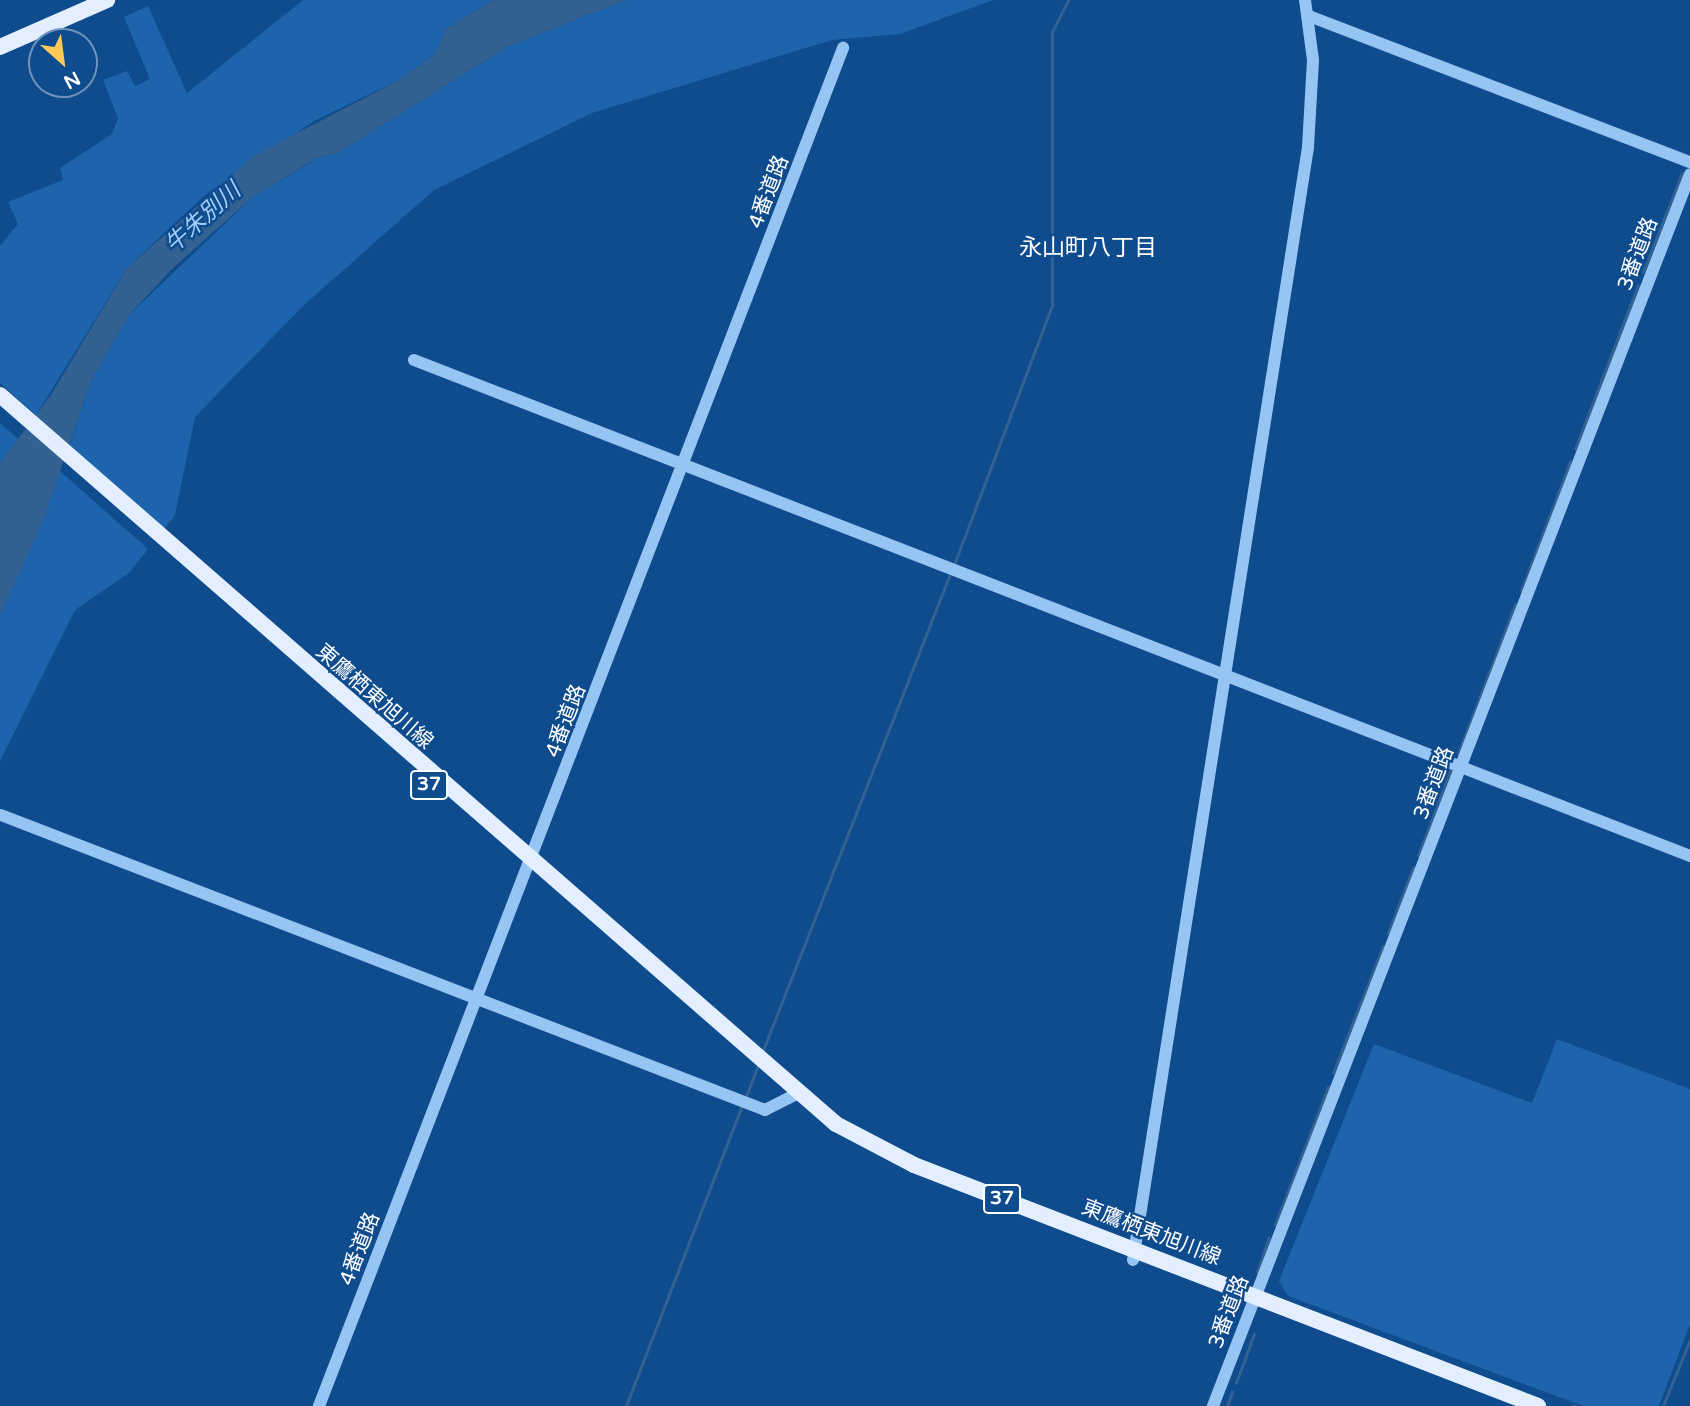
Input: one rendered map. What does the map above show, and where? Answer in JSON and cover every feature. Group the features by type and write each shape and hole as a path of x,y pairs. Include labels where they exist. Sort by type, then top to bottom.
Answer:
{"main road":[{"path":"0,47 107,0"},
{"name":"東鷹栖東旭川線","path":"0,395 112,498 793,1098 914,1165 1134,1255 1538,1406"},
{"name":"東鷹栖東旭川線","path":"0,409 112,498"},
{"name":"東鷹栖東旭川線","path":"1254,1301 1509,1406"}],"street":[{"path":"1134,1255 1308,147 1309,16 1305,0"},
{"path":"1309,16 1690,162"},
{"name":"4番道路","path":"319,1406 686,466 843,48"},
{"name":"3番道路","path":"1213,1406 1690,173"},
{"path":"414,360 1690,856"},
{"path":"1,815 765,1110 793,1098"}],"shaded area":[{"path":"303,0 493,0 446,29 435,54 399,80 314,121 204,196 127,268 36,415 0,383 0,246 18,224 8,202 63,180 60,168 112,134 118,118 103,80 127,71 135,86 150,79 124,17 148,6 187,93"},
{"path":"626,0 993,0 900,34 832,40 592,113 434,190 304,305 195,417 175,515 159,536 67,452 91,381 129,315 254,196 318,158 338,153 507,47"},
{"path":"0,423 18,439 0,463"},
{"path":"60,471 148,549 129,573 75,610 0,761 0,615"},
{"path":"1557,1039 1690,1089 1690,1324 1659,1406 1583,1406 1288,1296 1279,1281 1374,1044 1532,1103"}],"water":[{"name":"牛朱別川","path":"493,0 626,0 507,47 338,153 317,158 254,196 173,268 129,315 91,381 43,521 0,615 0,463 51,395 127,268 255,155 399,80 435,54 446,29"}],"waterway":[{"path":"954,565 1052,305 1052,32 1068,0"},
{"path":"1643,272 1682,173"},
{"path":"1575,449 1638,286"},
{"path":"1521,591 1570,462"},
{"path":"762,1053 950,574"},
{"path":"1458,754 1515,605"},
{"path":"1418,856 1450,771"},
{"path":"1388,933 1413,868"},
{"path":"1333,1073 1383,946"},
{"path":"745,1099 759,1063"},
{"path":"1275,1225 1328,1087"},
{"path":"626,1406 742,1105"},
{"path":"1257,1272 1269,1238"},
{"path":"1236,1383 1254,1334"},
{"path":"1663,1406 1690,1340"},
{"path":"1227,1406 1232,1392"}],"district":[{"name":"永山町八丁目","path":"1088,248"}]}
